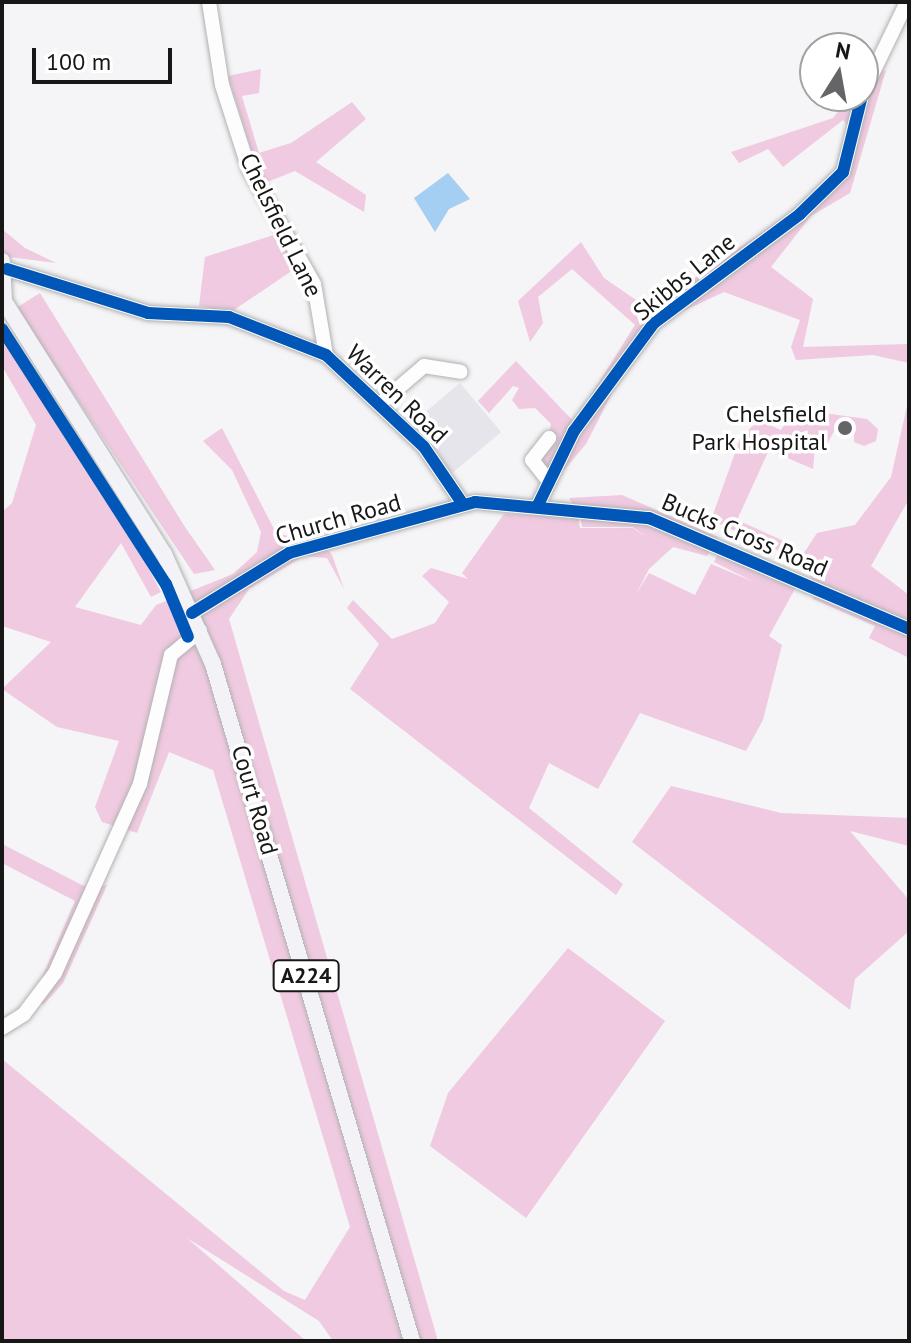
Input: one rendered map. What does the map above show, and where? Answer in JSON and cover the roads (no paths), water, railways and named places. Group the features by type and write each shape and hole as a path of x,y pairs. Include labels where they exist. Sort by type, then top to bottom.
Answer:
{"main road":[{"name":"Court Road","path":"4,271 3,300 154,536 200,631 412,1341"}],"street":[{"name":"Chelsfield Lane","path":"209,2 222,85 249,169 314,284 326,355"},
{"name":"Skibbs Lane","path":"879,61 907,2"},
{"name":"Skibbs Lane","path":"538,505 547,479 654,323 800,214 843,172 859,112"},
{"name":"Warren Road","path":"4,271 148,313 229,317 326,355 382,402 435,461 462,503"},
{"path":"382,402 424,366 461,372"},
{"path":"547,479 532,460 549,438"},
{"name":"Church Road","path":"192,613 289,553 462,503"},
{"name":"Bucks Cross Road","path":"462,503 538,505 649,518 909,629"},
{"path":"2,1028 24,1014 55,973 140,784 171,655 200,631"}],"water":[{"path":"448,173 470,199 449,209 435,232 414,198"}],"place":[{"name":"Chelsfield Park Hospital","path":"845,428"}]}
